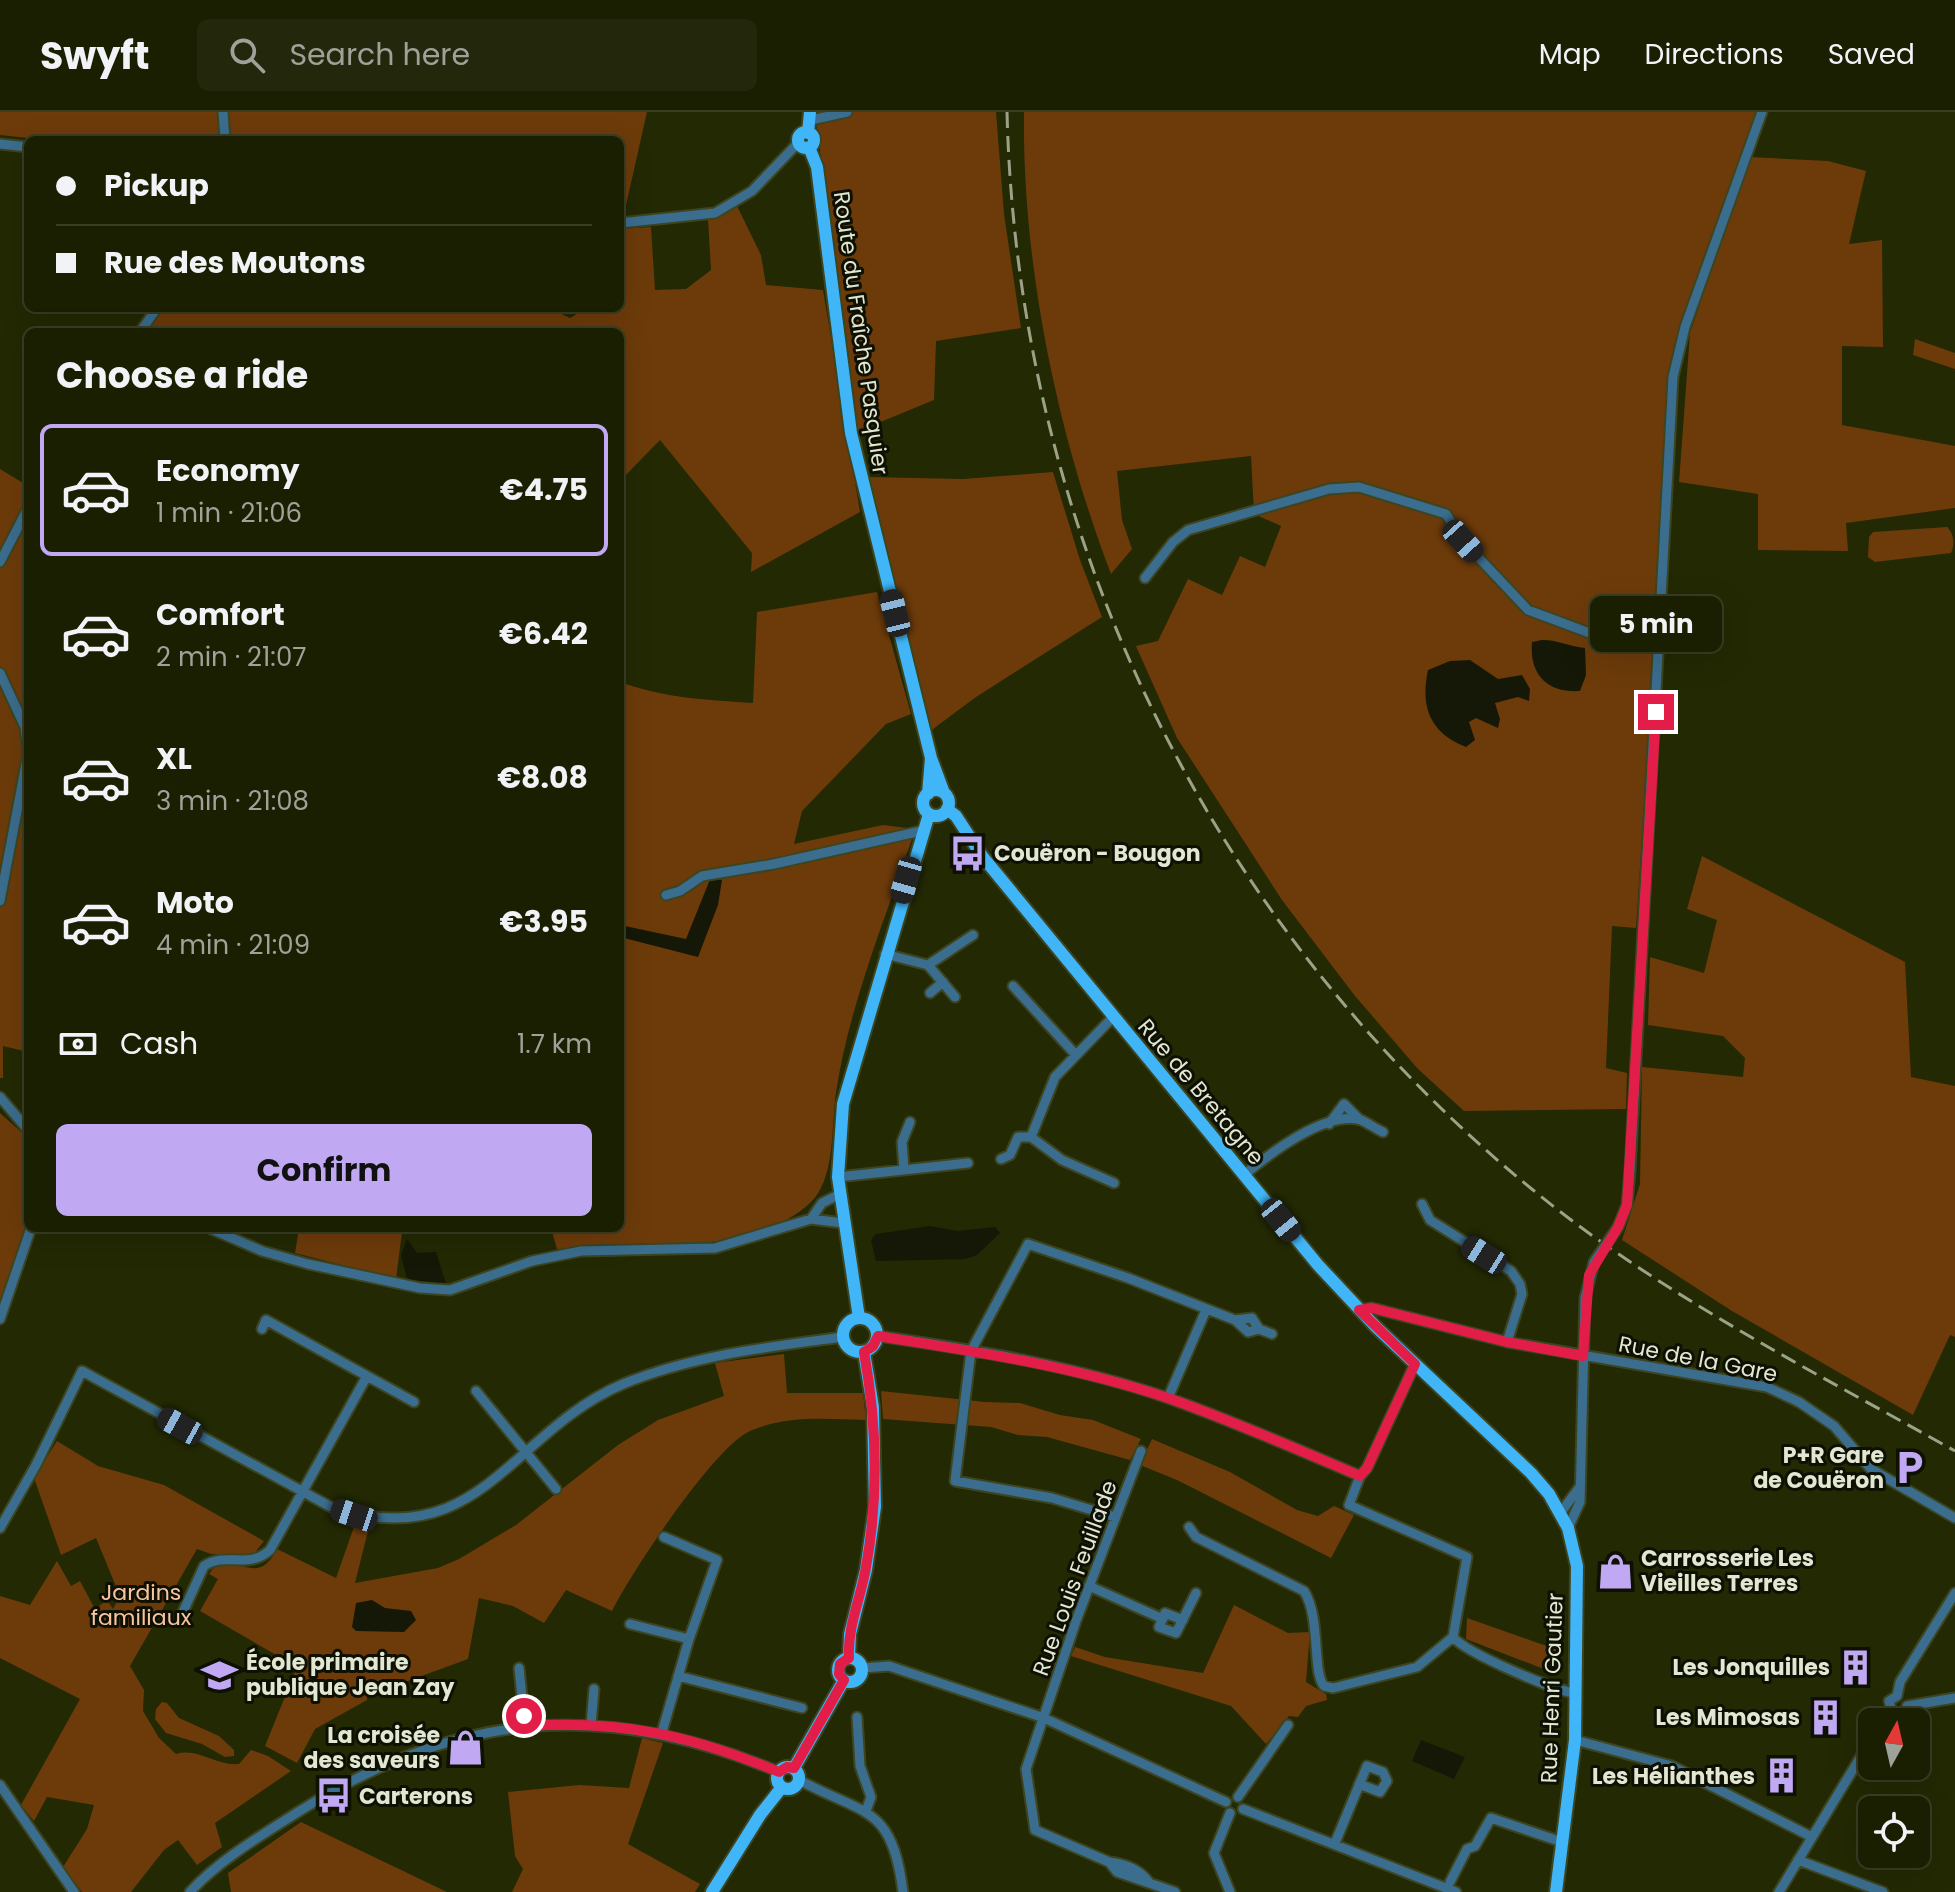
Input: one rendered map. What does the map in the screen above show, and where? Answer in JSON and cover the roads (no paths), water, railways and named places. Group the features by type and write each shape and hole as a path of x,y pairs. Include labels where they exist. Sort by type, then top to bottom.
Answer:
{"main road":[{"name":"Route du Fraîche Pasquier","path":"810,122 813,138 804,145 817,167 855,455 931,758 944,793"},
{"name":"Route du Fraîche Pasquier","path":"928,794 931,758"},
{"path":"944,793 948,801 947,809 941,815 929,814 923,802 928,794 944,793"},
{"name":"Rue de Bretagne","path":"947,809 956,816 982,856 1113,1017 1359,1310 1531,1473 1561,1512 1568,1528"},
{"path":"859,1318 843,1223 838,1177 839,1136 847,1082 921,831 929,814"},
{"path":"859,1318 873,1323 878,1336 873,1346 864,1352 850,1349 843,1337 849,1322 859,1318"},
{"path":"844,1680 838,1667 849,1658 850,1634 866,1570 875,1507 873,1407 864,1352"},
{"name":"Rue Henri Gautier","path":"1556,1892 1575,1740 1577,1566 1568,1528"},
{"path":"844,1680 858,1679 862,1668 856,1660 849,1658"},
{"path":"797,1774 787,1767 779,1772 778,1781 782,1787 790,1788 797,1774 844,1680"},
{"path":"712,1892 760,1815 782,1787"}],"street":[{"path":"223,112 225,136"},
{"path":"810,122 847,112"},
{"path":"1145,578 1173,542 1188,530 1329,489 1359,487 1446,514 1463,541 1528,610 1595,635 1660,636 1673,377 1685,327 1762,112"},
{"path":"0,144 24,147"},
{"path":"624,223 715,213 752,191 804,145"},
{"path":"0,562 24,516"},
{"name":"Rue Henri Gautier","path":"1568,1528 1577,1515 1579,1488 1585,1298 1594,1262 1618,1227 1627,1205 1660,636"},
{"path":"0,673 24,725"},
{"path":"0,901 24,774"},
{"path":"666,895 680,891 702,876 774,864 921,831"},
{"path":"928,965 973,935"},
{"path":"885,954 928,965 955,997"},
{"path":"930,993 943,982"},
{"path":"1013,986 1075,1054"},
{"path":"1031,1137 1050,1085 1075,1054 1113,1017"},
{"path":"0,1097 24,1125"},
{"path":"1329,1124 1344,1104 1359,1119 1383,1132"},
{"path":"1244,1175 1302,1134 1329,1124 1359,1119"},
{"path":"904,1170 902,1142 910,1122"},
{"path":"1001,1159 1010,1155 1018,1137 1031,1137 1062,1160 1114,1183"},
{"path":"838,1177 968,1163"},
{"path":"811,1219 822,1203 840,1194"},
{"path":"1422,1204 1430,1220 1511,1271 1520,1284 1522,1294 1507,1342"},
{"path":"218,1232 262,1251 308,1264 408,1286 450,1290 552,1256 581,1251 715,1248 811,1219 843,1223"},
{"path":"0,1319 30,1232"},
{"path":"1115,1517 1052,1498 955,1481 971,1351 1028,1244 1114,1273 1235,1320 1252,1318 1259,1329 1272,1334"},
{"name":"Rue de la Gare","path":"1359,1310 1372,1308 1507,1342 1748,1382 1784,1394 1834,1426 1871,1469 1955,1518"},
{"path":"1168,1398 1206,1310"},
{"path":"262,1329 266,1320 414,1402"},
{"path":"878,1336 1040,1363 1168,1398 1360,1476"},
{"path":"0,1528 36,1465 82,1371 302,1492 354,1515 395,1519 463,1503 581,1408 620,1386 671,1366 723,1353 843,1337"},
{"path":"1189,1527 1196,1537 1304,1591 1318,1640 1318,1678 1324,1686 1333,1688 1417,1667 1453,1637 1467,1557 1349,1505 1415,1364"},
{"path":"183,1612 204,1566 223,1558 244,1563 256,1560 270,1550 367,1376"},
{"path":"476,1391 556,1489"},
{"name":"Rue Louis Feuillade","path":"1141,1451 1089,1586 1026,1769 1035,1830 1109,1862 1117,1872 1175,1892"},
{"path":"1561,1512 1579,1488"},
{"path":"662,1732 689,1639 718,1572 717,1560 664,1537"},
{"path":"1089,1586 1163,1619 1159,1627 1176,1633 1196,1593"},
{"path":"1891,1708 1889,1701 1897,1696 1900,1682 1955,1593"},
{"path":"630,1624 689,1639"},
{"path":"1453,1637 1459,1645 1483,1657 1575,1693"},
{"path":"862,1668 889,1666 1044,1718 1226,1802 1230,1813 1214,1853 1230,1892"},
{"path":"519,1668 525,1726"},
{"path":"678,1676 802,1708"},
{"path":"591,1725 594,1689"},
{"path":"1897,1696 1905,1698 1907,1706 1955,1698"},
{"path":"857,1717 860,1766 871,1797 866,1811"},
{"path":"190,1892 285,1820 370,1770 437,1744 525,1726 591,1725 662,1732 721,1747 779,1772"},
{"path":"1238,1797 1288,1725"},
{"path":"1575,1740 1672,1766 1812,1837"},
{"path":"1779,1892 1858,1761"},
{"path":"797,1774 878,1818 898,1858 903,1892"},
{"path":"1335,1843 1359,1784"},
{"path":"1,1791 74,1892"},
{"path":"1226,1802 1229,1797 1238,1797 1244,1803 1243,1809"},
{"path":"1230,1813 1243,1809 1449,1889 1467,1849 1478,1841 1491,1818 1562,1842"},
{"path":"1798,1860 1883,1892"}],"railway":[{"path":"1007,112 1019,267 1048,419 1092,567 1152,708 1226,843 1315,969 1417,1085 1533,1190 1582,1228 1738,1330 1955,1451"}],"place":[{"name":"Couëron - Bougon","path":"968,853"},
{"name":"P+R Gare de Couëron","path":"1910,1468"},
{"name":"Carrosserie Les Vieilles Terres","path":"1615,1571"},
{"name":"Les Jonquilles","path":"1856,1667"},
{"name":"École primaire publique Jean Zay","path":"220,1675"},
{"name":"Les Mimosas","path":"1826,1717"},
{"name":"La croisée des saveurs","path":"466,1748"},
{"name":"Les Hélianthes","path":"1781,1776"},
{"name":"Carterons","path":"333,1796"}],"park label":[{"name":"Jardins familiaux","path":"141,1604"}]}
